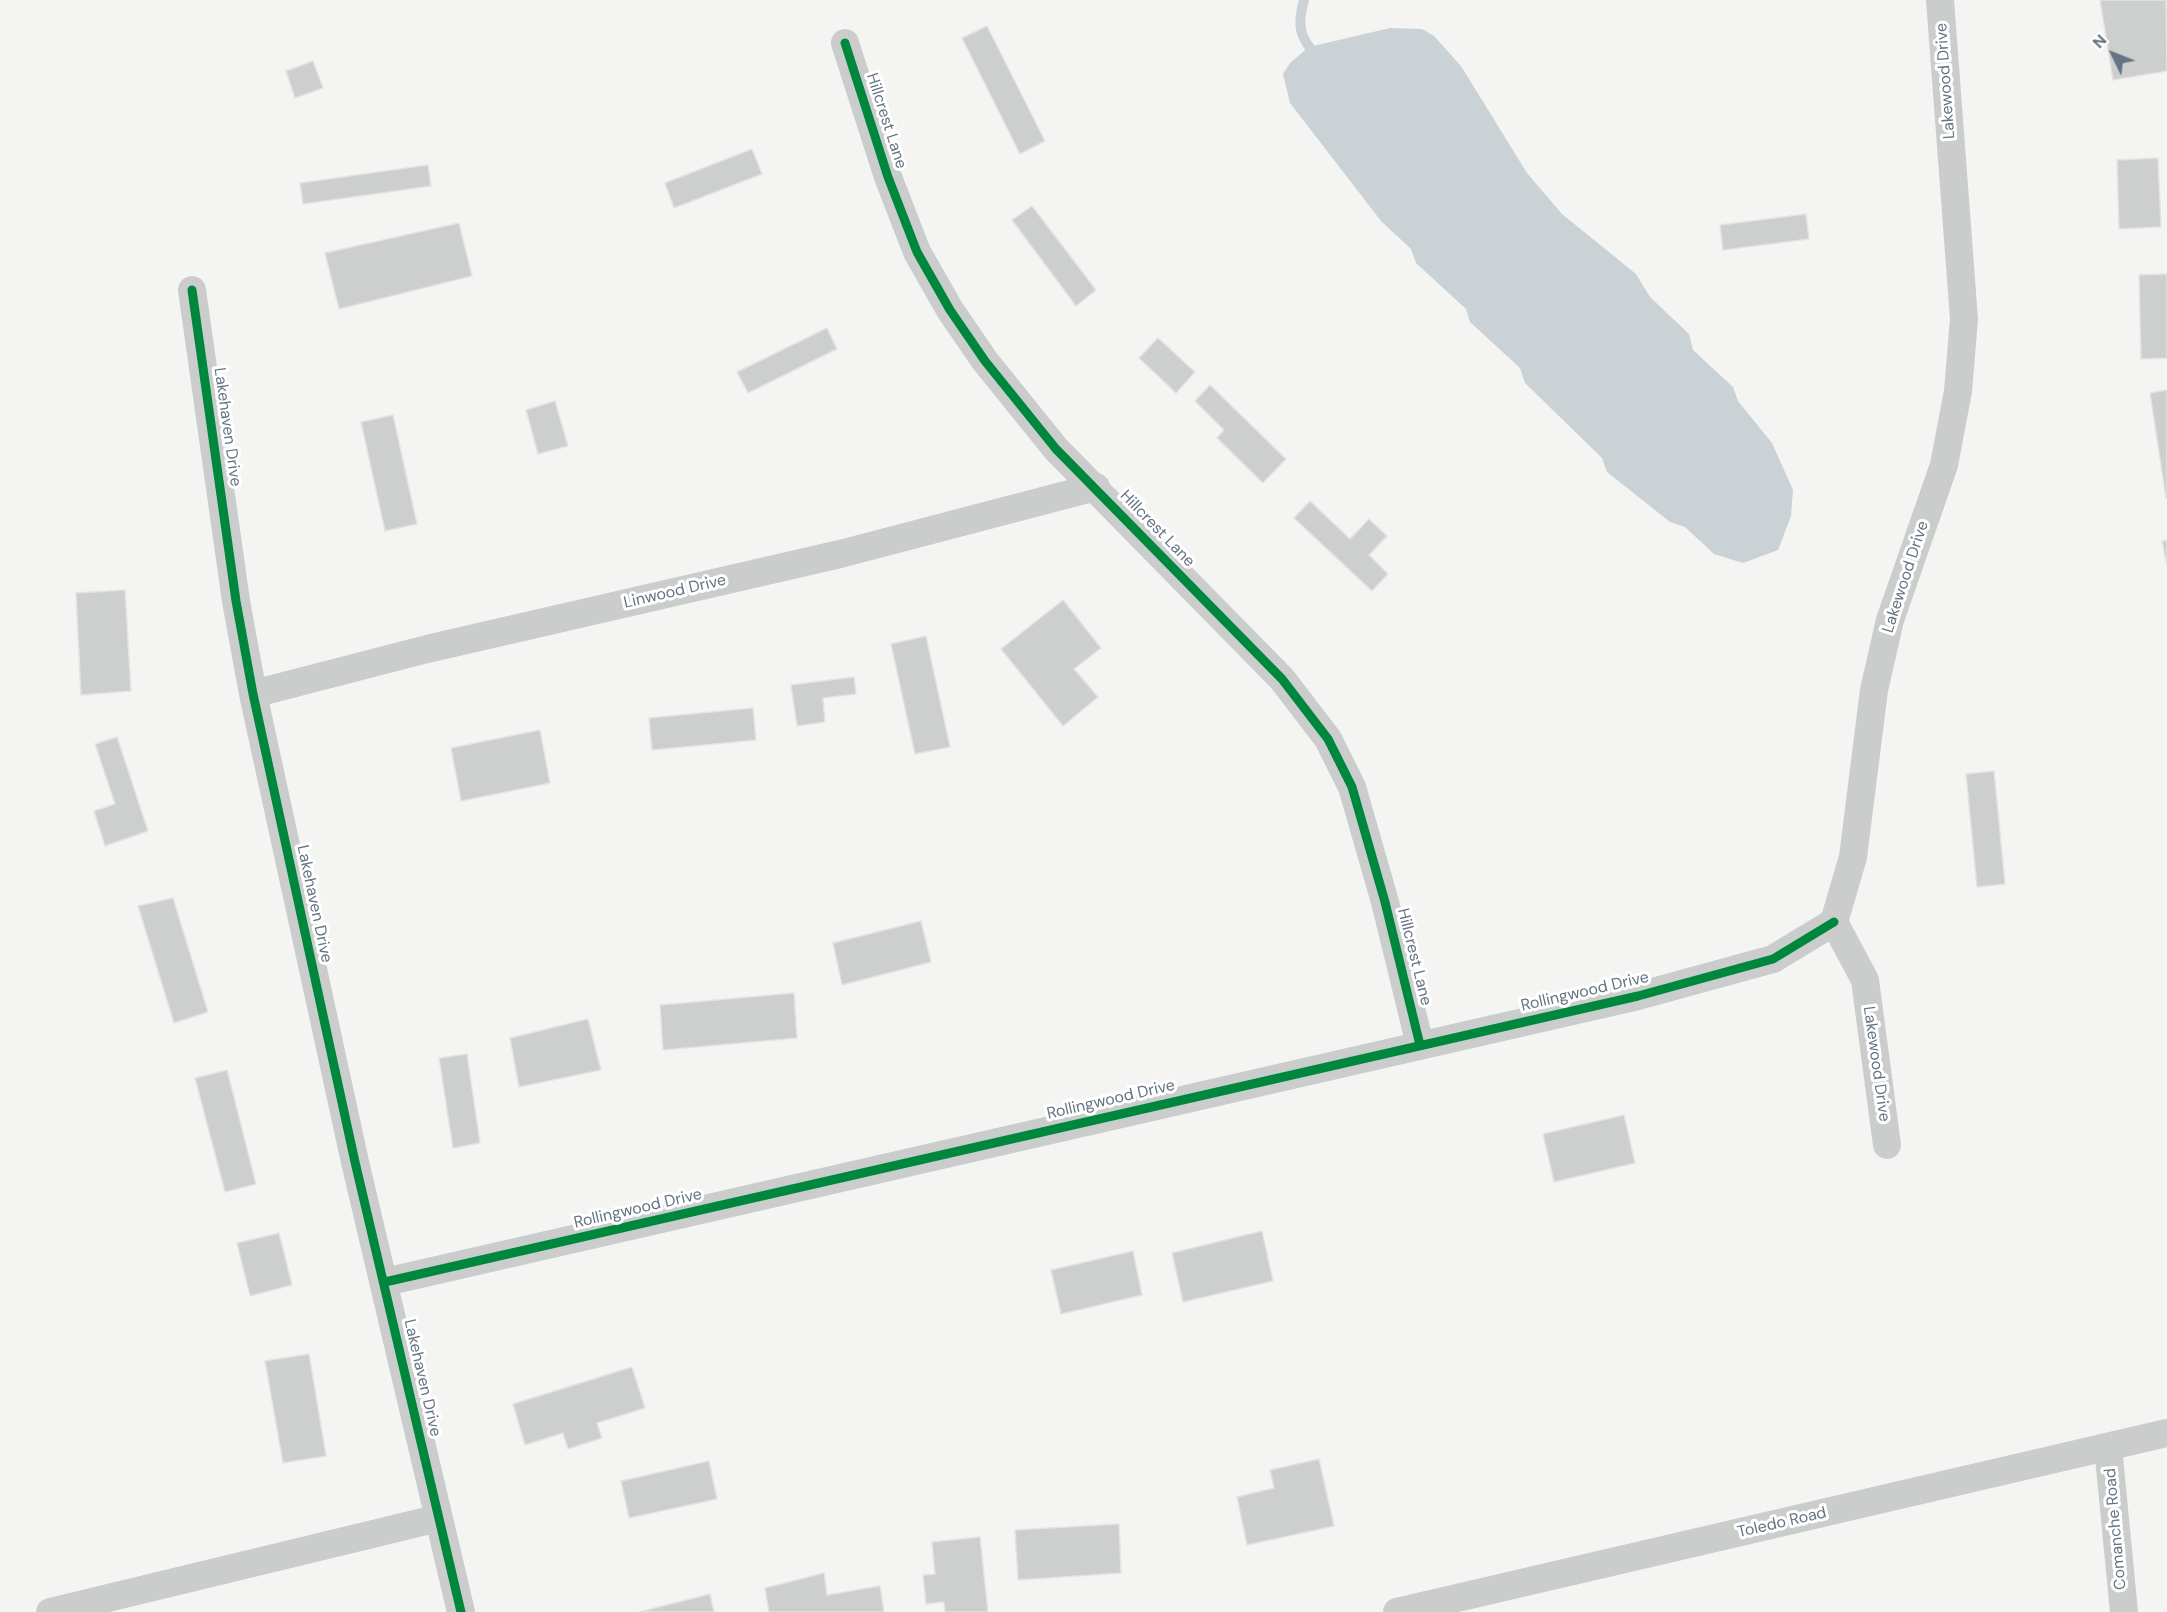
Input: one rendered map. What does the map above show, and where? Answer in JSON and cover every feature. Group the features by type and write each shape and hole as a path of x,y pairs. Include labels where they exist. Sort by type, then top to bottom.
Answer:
{"street":[{"name":"Lakewood Drive","path":"1887,1145 1865,980 1834,922 1854,857 1874,690 1890,620 1944,465 1958,391 1964,319 1940,0"},
{"name":"Hillcrest Lane","path":"845,43 888,177 917,252 950,310 1031,421 1282,679 1328,739 1352,787 1420,1045"},
{"name":"Lakehaven Drive","path":"192,291 236,601 254,694 355,1162 461,1612"},
{"name":"Linwood Drive","path":"254,694 427,649 840,554 1096,487"},
{"name":"Rollingwood Drive","path":"385,1282 1638,996 1773,959 1834,922"},
{"name":"Toledo Road","path":"1396,1612 2167,1433"},
{"name":"Comanche Road","path":"2108,1447 2124,1612"},
{"path":"50,1612 439,1518"}],"shaded area":[{"path":"1390,28 1422,29 1434,36 1461,66 1527,173 1562,214 1636,274 1650,297 1689,334 1693,350 1733,387 1738,401 1772,443 1793,490 1791,516 1778,550 1743,563 1714,554 1685,527 1670,522 1607,472 1602,458 1525,383 1520,368 1470,322 1466,309 1416,263 1411,249 1381,221 1290,103 1283,74 1290,63 1309,47"}],"building":[{"path":"2100,0 2166,0 2167,71 2113,80"},
{"path":"987,26 1045,141 1020,154 962,38"},
{"path":"313,61 323,88 295,98 286,71"},
{"path":"752,149 762,174 674,208 665,183"},
{"path":"2158,158 2161,227 2119,229 2117,160"},
{"path":"428,165 431,186 303,204 300,183"},
{"path":"1032,206 1096,290 1076,306 1012,220"},
{"path":"1806,214 1809,239 1723,250 1720,225"},
{"path":"459,223 472,276 339,309 325,253"},
{"path":"2167,274 2167,358 2141,359 2139,275"},
{"path":"827,328 837,349 748,393 737,372"},
{"path":"1158,338 1195,372 1176,393 1139,358"},
{"path":"1210,385 1286,459 1263,483 1217,438 1224,430 1195,401"},
{"path":"2167,390 2167,498 2166,498 2150,393"},
{"path":"555,401 568,446 538,454 526,410"},
{"path":"393,415 417,524 385,531 361,422"},
{"path":"1310,501 1350,539 1369,519 1387,536 1369,555 1388,574 1372,591 1294,518"},
{"path":"2167,540 2167,566 2162,541"},
{"path":"125,590 131,691 81,695 76,593"},
{"path":"1063,600 1101,648 1074,669 1098,697 1063,726 1001,649"},
{"path":"926,636 950,747 915,754 891,644"},
{"path":"854,677 856,694 823,698 825,722 797,726 791,685"},
{"path":"753,708 756,740 652,750 649,718"},
{"path":"540,730 550,783 461,801 451,748"},
{"path":"117,737 148,831 105,846 94,811 115,804 95,744"},
{"path":"1994,771 2005,884 1977,887 1966,774"},
{"path":"173,898 208,1012 174,1023 138,906"},
{"path":"921,921 931,962 842,985 833,943"},
{"path":"794,993 797,1038 663,1050 660,1005"},
{"path":"588,1019 601,1070 519,1087 510,1038"},
{"path":"467,1054 480,1143 453,1148 439,1058"},
{"path":"227,1070 256,1184 225,1192 195,1078"},
{"path":"1624,1115 1635,1163 1554,1182 1543,1134"},
{"path":"1262,1231 1273,1281 1183,1302 1172,1253"},
{"path":"279,1233 292,1285 250,1296 237,1243"},
{"path":"1133,1251 1142,1295 1061,1314 1051,1270"},
{"path":"309,1354 326,1456 283,1463 265,1361"},
{"path":"632,1367 645,1408 597,1423 602,1438 568,1449 563,1433 525,1445 513,1404"},
{"path":"1319,1459 1334,1526 1247,1545 1237,1497 1274,1488 1270,1470"},
{"path":"709,1461 717,1499 629,1518 621,1481"},
{"path":"1119,1524 1121,1573 1018,1580 1015,1530"},
{"path":"980,1537 988,1612 945,1612 944,1602 926,1604 923,1575 935,1574 932,1542"},
{"path":"824,1573 827,1595 880,1586 884,1612 769,1612 765,1588"},
{"path":"710,1594 714,1612 639,1612"}],"waterway":[{"path":"1304,0 1301,31 1307,44 1318,57"}],"cycle path":[{"path":"845,43 888,177 917,252 950,310 985,361 1056,449 1282,679 1328,739 1352,787 1385,902 1420,1045"},
{"path":"192,290 236,601 253,694 355,1162 461,1612"},
{"path":"385,1282 1638,996 1773,959 1834,922"}]}
